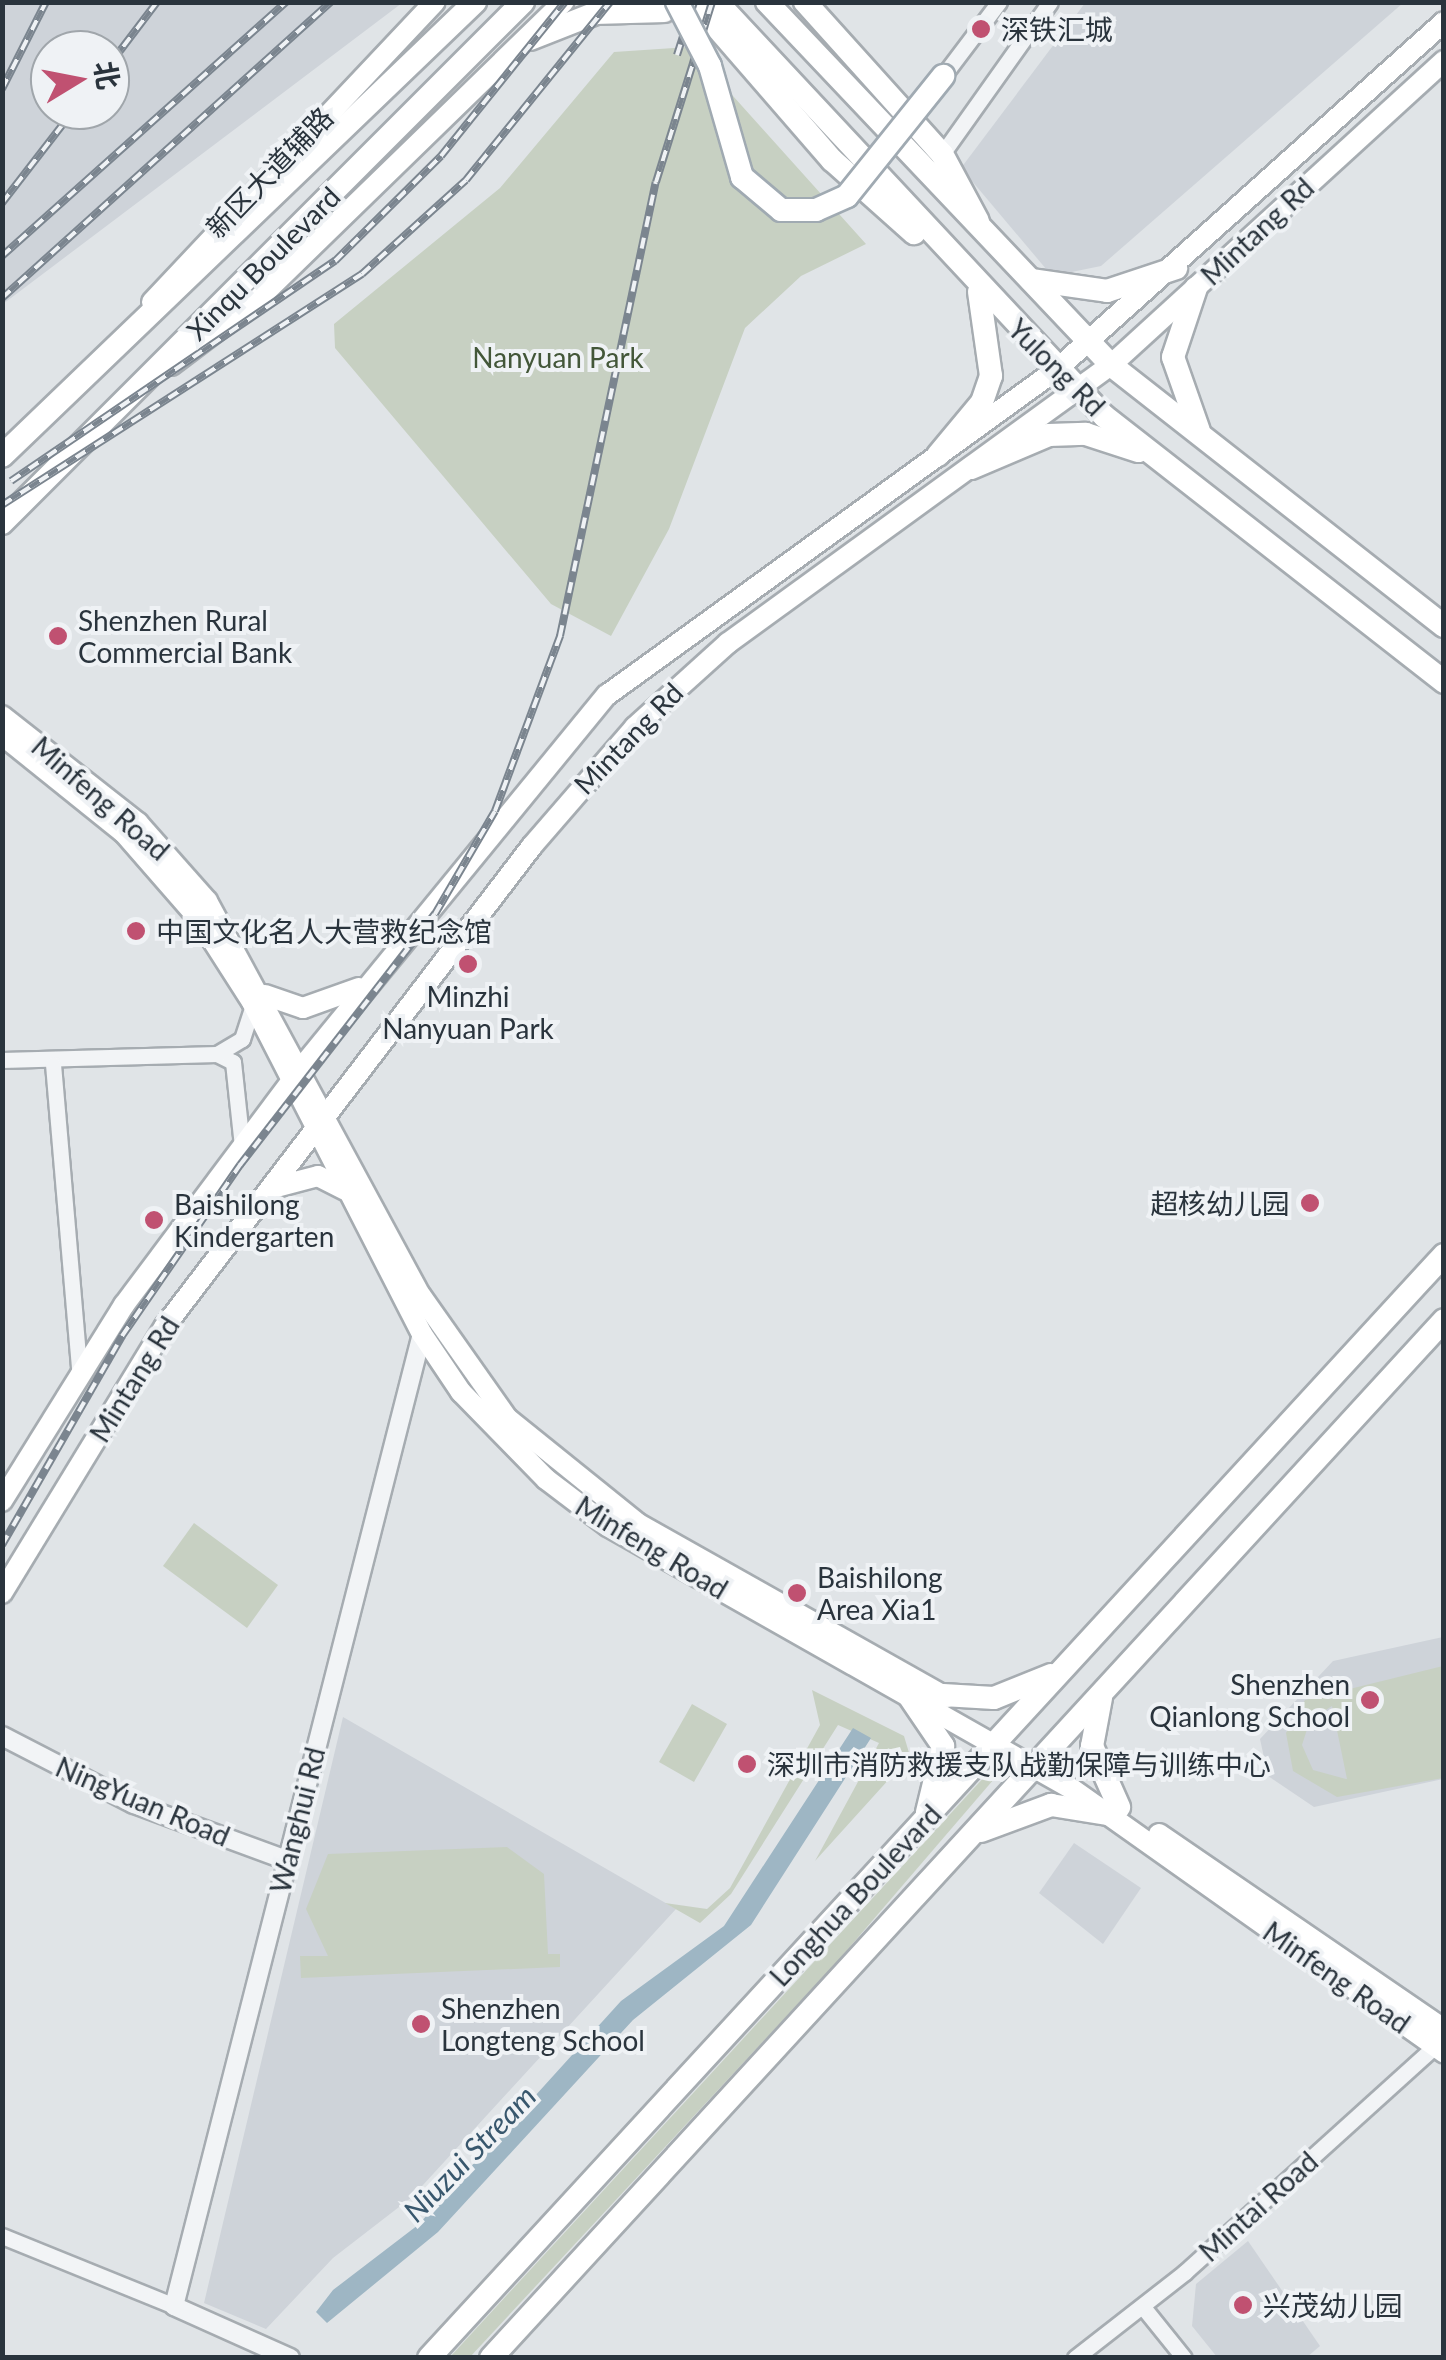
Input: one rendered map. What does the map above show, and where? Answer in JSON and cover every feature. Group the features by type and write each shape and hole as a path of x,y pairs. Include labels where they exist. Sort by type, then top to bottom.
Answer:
{"main road":[{"name":"新区大道辅路","path":"115,351 204,238 436,2"},
{"name":"Xinqu Boulevard","path":"2,456 476,2"},
{"name":"Xinqu Boulevard","path":"2,523 523,2"},
{"path":"145,384 256,302 563,2"},
{"path":"695,2 712,32 874,204 954,261"},
{"name":"Yulong Rd","path":"718,2 1078,391 1444,682"},
{"name":"Yulong Rd","path":"767,2 870,117 1088,343 1206,442 1444,626"},
{"path":"805,2 942,154 987,238"},
{"path":"530,38 596,13 661,5 712,32"},
{"path":"661,5 710,66 742,177 781,210 826,207 856,188 943,76"},
{"name":"Mintang Rd","path":"2,1501 8,1477 297,1074 607,696 1056,370 1176,268 1444,22"},
{"name":"Mintang Rd","path":"2,1594 165,1326 532,846 635,727 728,643 1111,364 1444,61"},
{"path":"1006,315 1030,282 1107,292 1176,268"},
{"path":"938,455 982,402 991,376 976,284"},
{"path":"1196,288 1173,372 1206,442"},
{"path":"1138,442 1166,410"},
{"path":"971,468 1068,433 1166,462"},
{"name":"Minfeng Road","path":"2,716 164,849 258,998 322,1124 449,1342 536,1448 637,1523 943,1695 1000,1737 1114,1810 1441,2043"},
{"name":"Minfeng Road","path":"2,735 150,858 258,998"},
{"path":"258,998 303,1008 326,1005 373,979"},
{"name":"Minfeng Road","path":"322,1124 348,1192 422,1334 491,1427 574,1502 905,1690 1000,1737"},
{"path":"260,1202 300,1176 348,1192"},
{"name":"Longhua Boulevard","path":"429,2358 1444,1255"},
{"name":"Longhua Boulevard","path":"492,2358 1444,1320"},
{"path":"943,1695 994,1698 1066,1665"},
{"path":"966,1841 1052,1804 1114,1810 1092,1746 1106,1688"},
{"path":"905,1690 943,1749 924,1820"}],"street":[{"path":"943,76 999,2"},
{"path":"942,154 1050,2"},
{"path":"1219,228 1236,248"},
{"path":"2,1060 52,1064 217,1054 242,1039 258,998"},
{"path":"217,1054 233,1062 242,1148"},
{"path":"52,1064 80,1376"},
{"name":"Wanghui Rd","path":"174,2306 422,1334"},
{"name":"NingYuan Road","path":"2,1736 134,1804 286,1860"},
{"name":"Mintai Road","path":"1075,2358 1144,2307 1441,2043"},
{"path":"2,2236 290,2358"},
{"path":"1144,2307 1184,2358"}],"shaded area":[{"path":"3,2 402,3 3,304"},
{"path":"1085,3 1403,3 1101,266 1052,276 961,168"},
{"name":"Shenzhen Qianlong School","path":"1443,1637 1443,1779 1314,1807 1268,1776 1260,1739 1333,1661"},
{"name":"Shenzhen Longteng School","path":"343,1717 676,1909 412,2197 333,2258 266,2329 204,2303"},
{"path":"1074,1843 1141,1888 1103,1944 1039,1893"},
{"name":"兴茂幼儿园","path":"1248,2241 1320,2346 1307,2357 1217,2357 1192,2326 1196,2284"}],"green space":[{"name":"Nanyuan Park","path":"689,47 866,244 801,276 745,328 669,529 611,636 551,604 335,348 334,324 500,188 614,52"},
{"path":"194,1523 278,1585 247,1628 163,1566"},
{"path":"1443,1666 1443,1778 1337,1797 1293,1771 1286,1733 1305,1700","holes":["1332,1706 1347,1779 1313,1770 1302,1745 1310,1720"]},
{"path":"812,1690 904,1736 910,1756 815,1861 879,1743 838,1725 731,1894 700,1923 665,1903 707,1909 730,1888 820,1725"},
{"path":"692,1704 727,1724 694,1782 659,1762"},
{"path":"987,1774 994,1779 836,1963 470,2357 450,2357"},
{"path":"507,1847 544,1874 548,1954 560,1954 560,1967 301,1978 300,1956 328,1956 306,1909 328,1854"}],"water":[{"path":"853,1728 871,1738 751,1925 633,2020 438,2232 327,2323 316,2312 333,2290 418,2225 621,2001 724,1926"}],"railway":[{"path":"2,89 46,2"},
{"path":"130,38 157,2"},
{"path":"2,256 286,2"},
{"path":"2,298 331,2"},
{"path":"11,481 335,261 441,156 565,2"},
{"path":"2,505 362,274 466,180 610,2"},
{"path":"677,55 694,2"},
{"path":"2,1545 122,1336 240,1165 435,914 495,811 560,636 656,182 712,2"},
{"path":"2,203 59,130"}],"place":[{"name":"深铁汇城","path":"981,29"},
{"name":"Shenzhen Rural Commercial Bank","path":"58,636"},
{"name":"中国文化名人大营救纪念馆","path":"136,931"},
{"name":"Minzhi Nanyuan Park","path":"468,964"},
{"name":"超核幼儿园","path":"1310,1203"},
{"name":"Baishilong Kindergarten","path":"154,1220"},
{"name":"Baishilong Area Xia1","path":"797,1593"},
{"name":"Shenzhen Qianlong School","path":"1370,1700"},
{"name":"深圳市消防救援支队战勤保障与训练中心","path":"747,1764"},
{"name":"Shenzhen Longteng School","path":"421,2024"},
{"name":"兴茂幼儿园","path":"1243,2305"}],"water label":[{"name":"Niuzui Stream","path":"469,2153"}]}
